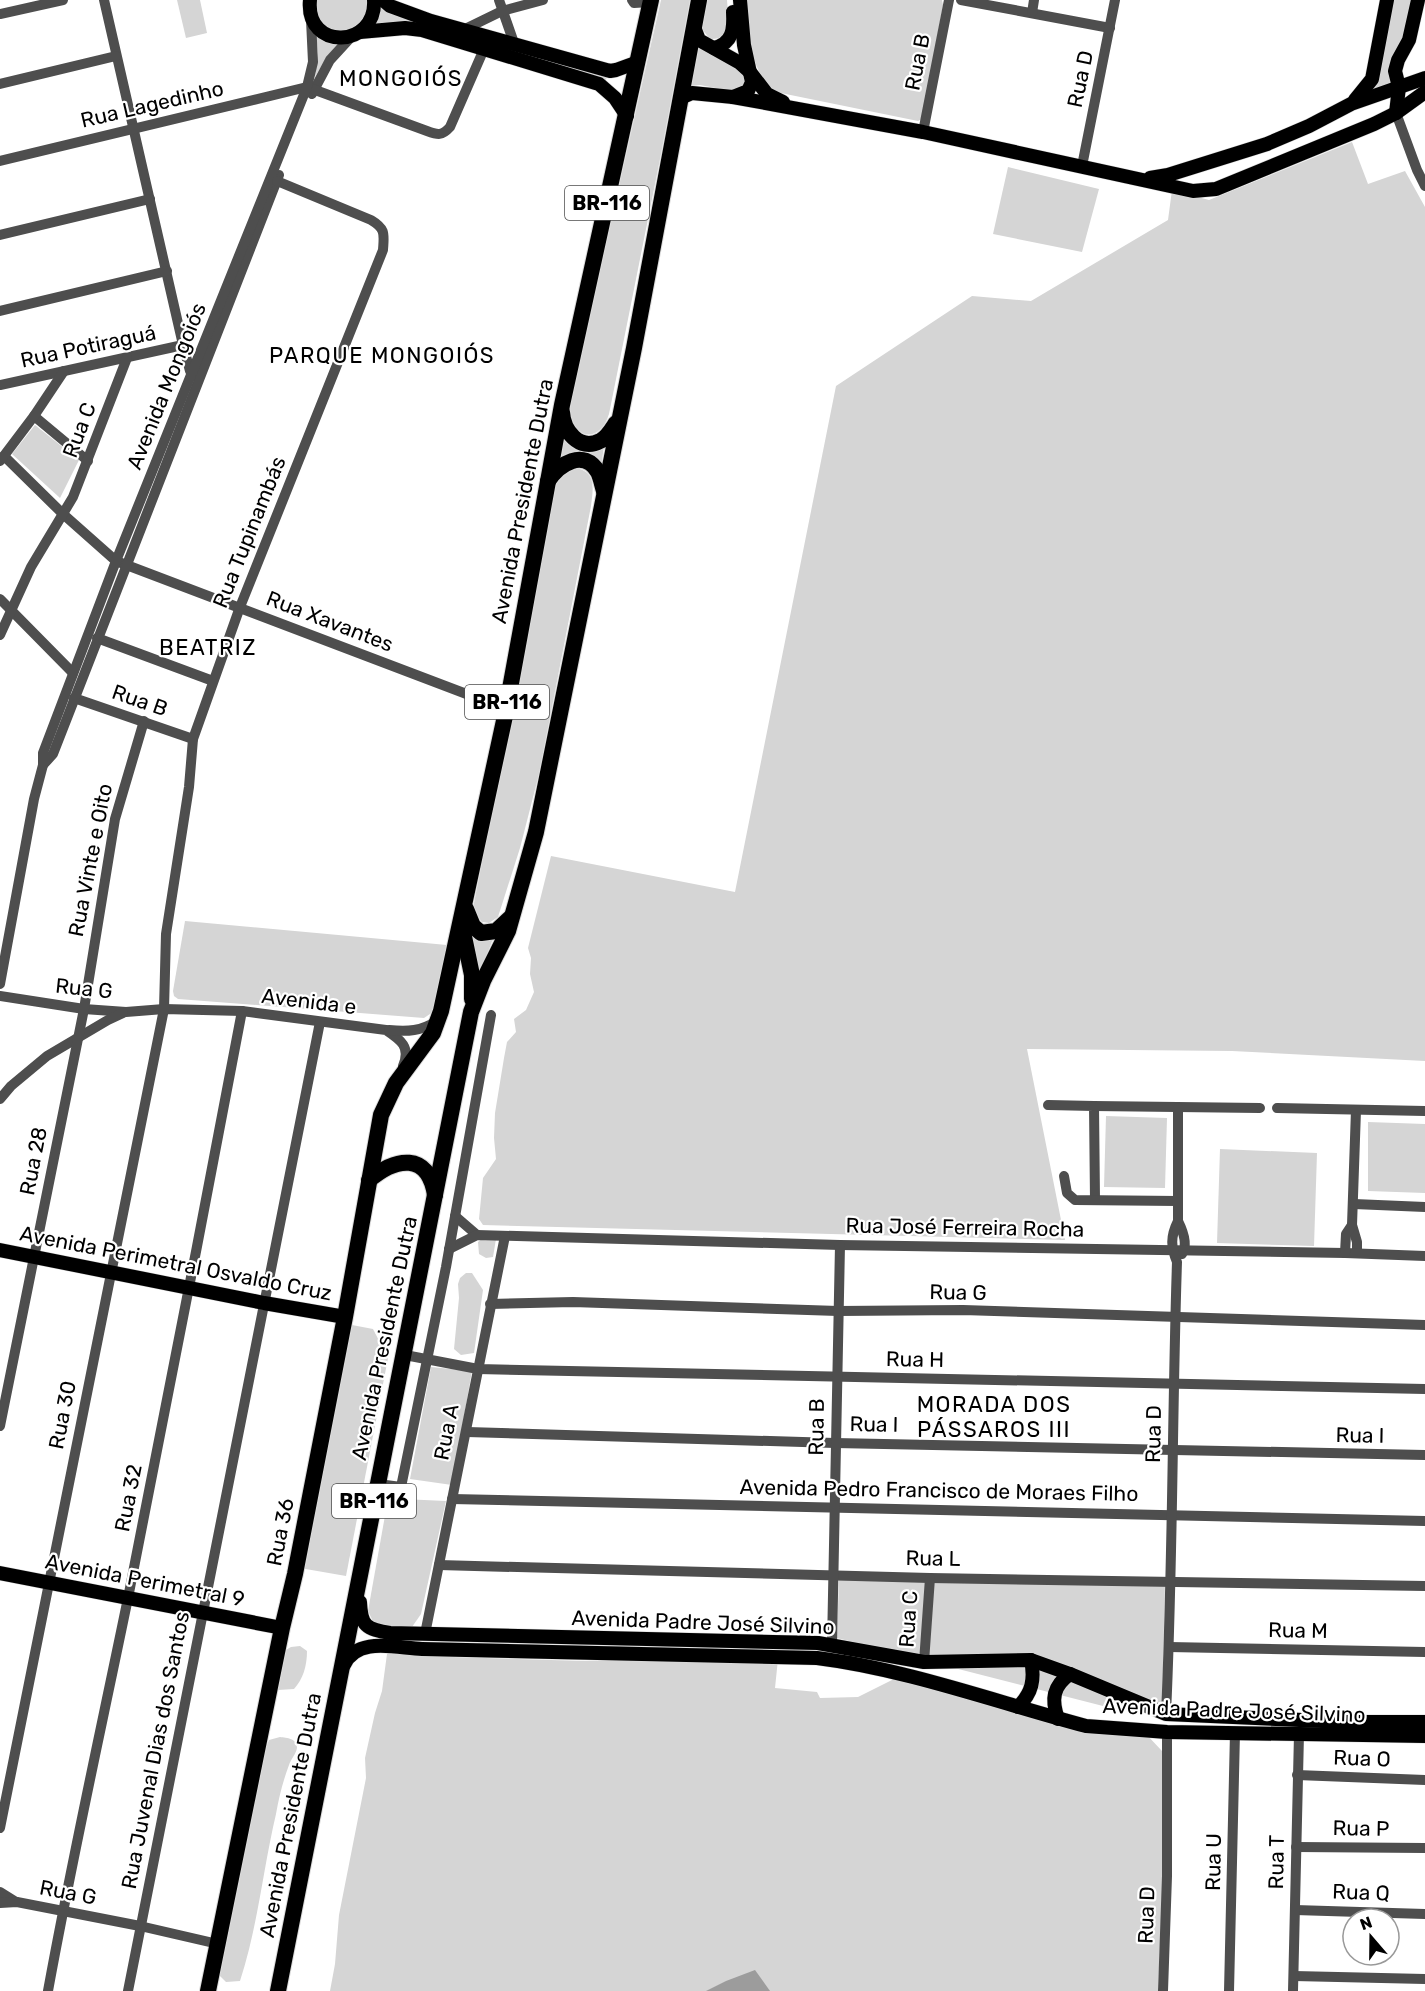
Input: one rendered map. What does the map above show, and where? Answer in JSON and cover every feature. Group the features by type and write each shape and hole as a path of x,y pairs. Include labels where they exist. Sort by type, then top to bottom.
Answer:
{"highway":[{"name":"BR-116","path":"681,98 699,0"},
{"name":"Avenida Presidente Dutra","path":"278,1991 436,1199 471,1012 472,975 460,920 506,709 562,405 651,1"},
{"name":"Avenida Presidente Dutra","path":"471,1012 483,981 508,931 536,832 652,256 681,98"},
{"path":"562,405 563,422 568,433 577,441 585,443 600,442 610,433 620,413"},
{"path":"547,482 562,465 571,460 582,461 598,471 604,492"},
{"path":"464,902 470,922 476,931 481,933 492,933 500,929 513,913"},
{"name":"Rua 36","path":"208,1991 295,1574 345,1317 381,1115 396,1083 433,1033 438,1021 460,920"},
{"path":"369,1180 385,1167 409,1162 420,1167 429,1176 436,1199"},
{"path":"213,1967 216,1980 223,1991"},
{"path":"270,1991 282,1970"}],"main road":[{"path":"310,0 311,20 315,27 328,36 336,38 405,28 422,30 603,86 615,98 627,117"},
{"path":"356,34 370,20 374,0"},
{"path":"383,0 390,6 464,30 610,70 638,62"},
{"path":"714,48 722,46 732,34 732,0"},
{"path":"734,97 748,91 752,82 744,45 740,0"},
{"path":"1351,104 1372,79 1387,0"},
{"path":"1396,113 1399,87 1395,70 1409,40 1418,0"},
{"path":"694,27 699,40 730,56 750,72 767,94 796,109"},
{"path":"603,86 610,84 613,80 610,70"},
{"path":"1144,179 1168,175 1290,135 1351,104 1425,78"},
{"path":"681,98 692,93 734,97 923,132 1172,187 1207,190 1216,189 1249,176 1396,113 1425,92"},
{"path":"1239,153 1234,162 1235,170 1249,176"},
{"name":"Avenida Perimetral Osvaldo Cruz","path":"0,1250 345,1317"},
{"name":"Avenida Perimetral 9","path":"0,1573 282,1628"},
{"name":"Avenida Padre José Silvino","path":"358,1591 363,1623 374,1630 424,1634 832,1645 924,1662 1031,1660 1166,1714 1346,1722 1425,1722"},
{"name":"Avenida Padre José Silvino","path":"342,1669 347,1657 355,1650 366,1646 817,1658 924,1681 1058,1719 1107,1729 1425,1736"},
{"path":"1018,1707 1030,1692 1033,1683 1031,1660"},
{"path":"1058,1719 1054,1707 1056,1688 1070,1674"}],"street":[{"path":"0,14 63,0"},
{"path":"104,0 188,366 197,375"},
{"path":"464,30 501,6 543,0"},
{"path":"632,0 634,3 641,4 651,1"},
{"name":"Rua B","path":"923,132 949,0"},
{"path":"962,0 1110,27"},
{"path":"1032,13 1034,0"},
{"name":"Rua D","path":"1082,166 1115,0"},
{"path":"501,6 514,43"},
{"name":"Avenida Mongoiós","path":"197,375 277,181 311,88 313,62 311,20"},
{"name":"Avenida Mongoiós","path":"0,984 34,799 43,765 43,753 73,673 121,563 311,88 330,60 356,34"},
{"path":"311,88 438,135 444,134 450,127 484,49"},
{"path":"0,84 117,56"},
{"name":"Rua Lagedinho","path":"0,161 311,88"},
{"path":"1396,113 1421,168 1425,186"},
{"name":"Rua Tupinambás","path":"164,1009 166,934 189,787 192,739 240,607 383,250 384,234 381,226 277,181"},
{"path":"0,235 150,199"},
{"path":"0,311 167,271"},
{"name":"Rua Potiraguá","path":"0,385 183,345"},
{"name":"Rua C","path":"0,634 31,567 63,514 88,461 127,358"},
{"path":"2,458 64,371"},
{"path":"34,416 88,461"},
{"name":"Rua Xavantes","path":"2,458 121,563 506,709"},
{"name":"Avenida Mongoiós","path":"43,765 53,754 98,638 121,563"},
{"path":"0,599 73,673"},
{"path":"98,638 213,681"},
{"name":"Rua B","path":"74,698 192,739"},
{"name":"Rua Vinte e Oito","path":"84,1009 115,819 144,721"},
{"name":"Rua G","path":"0,996 84,1009 126,1012 164,1009"},
{"name":"Rua 28","path":"0,1426 84,1009"},
{"name":"Avenida e","path":"164,1009 242,1011 386,1030 416,1031 438,1021"},
{"name":"Rua 30","path":"0,1828 164,1009"},
{"name":"Rua 32","path":"48,1991 62,1911 128,1598 242,1011"},
{"path":"0,1099 11,1086 47,1056 126,1012"},
{"path":"378,1484 401,1488 428,1359 491,1015"},
{"name":"Rua Juvenal Dias dos Santos","path":"128,1991 320,1022"},
{"path":"386,1030 399,1039 407,1056 396,1083"},
{"path":"1048,1105 1260,1108"},
{"path":"1094,1106 1095,1200"},
{"path":"1177,1262 1185,1250 1183,1233 1178,1221 1178,1108"},
{"path":"1277,1108 1425,1112"},
{"path":"1351,1253 1346,1234 1352,1225 1354,1204 1356,1110"},
{"path":"1064,1176 1070,1197 1075,1200 1178,1201"},
{"path":"1354,1204 1425,1207"},
{"path":"449,1248 477,1235 455,1216"},
{"path":"1172,1249 1172,1233 1178,1221"},
{"name":"Rua José Ferreira Rocha","path":"477,1235 840,1245 1172,1249 1425,1256"},
{"name":"Rua A","path":"424,1634 467,1432 505,1236"},
{"name":"Rua B","path":"832,1645 840,1245"},
{"name":"Rua D","path":"1166,1714 1177,1262 1172,1249"},
{"name":"Rua G","path":"490,1304 573,1302 838,1311 963,1310 1425,1325"},
{"name":"Rua H","path":"405,1355 478,1369 1425,1389"},
{"name":"Rua I","path":"467,1432 835,1443 1425,1455"},
{"name":"Avenida Pedro Francisco de Moraes Filho","path":"452,1499 1425,1521"},
{"name":"Rua L","path":"439,1565 930,1578 1425,1586"},
{"name":"Rua C","path":"924,1662 930,1578"},
{"name":"Rua M","path":"1169,1647 1425,1652"},
{"name":"Rua D","path":"1163,1991 1167,1876 1167,1732"},
{"name":"Rua U","path":"1229,1991 1235,1733"},
{"name":"Rua T","path":"1293,1991 1299,1734"},
{"name":"Rua O","path":"1297,1775 1425,1780"},
{"name":"Rua P","path":"1296,1847 1425,1848"},
{"path":"0,1892 17,1902"},
{"path":"0,1903 17,1902"},
{"name":"Rua G","path":"17,1902 218,1944"},
{"name":"Rua Q","path":"1296,1910 1425,1914"},
{"path":"1294,1976 1425,1979"}],"shaded area":[{"path":"177,0 200,0 207,33 186,38"},
{"path":"314,0 370,0 370,9 354,30 335,32 317,20"},
{"path":"661,0 690,0 609,414 599,431 586,434 574,426 569,407"},
{"path":"706,0 727,0 728,26 723,36 718,38 710,39 701,28"},
{"path":"746,0 942,0 943,5 922,119 918,121 771,91 758,69 751,48"},
{"path":"1390,0 1413,0 1404,46 1389,67 1391,83 1372,91"},
{"path":"379,1 608,75 605,82 411,24 370,27"},
{"path":"316,32 341,41 328,55 315,77 318,53"},
{"path":"697,45 742,67 747,78 744,85 731,91 700,85 689,86"},
{"path":"1352,142 1368,184 1405,171 1425,207 1425,1061 1232,1051 1027,1049 1065,1240 483,1225 479,1219 483,1178 496,1159 495,1113 504,1058 507,1042 516,1032 514,1019 526,1010 534,992 528,948 551,856 735,892 836,386 972,296 1031,301 1168,220 1172,190 1209,200"},
{"path":"1008,167 1099,189 1082,252 993,234"},
{"path":"35,425 79,460 60,498 12,454"},
{"path":"563,438 604,446 601,467 560,458"},
{"path":"576,468 583,470 591,477 592,500 539,774 520,848 498,917 489,923 482,922 473,911 474,903 556,483 564,473"},
{"path":"185,921 447,945 433,1012 424,1018 178,999 174,996 173,991"},
{"path":"471,933 494,936 477,981"},
{"path":"1106,1116 1167,1118 1165,1188 1104,1187"},
{"path":"1368,1122 1425,1124 1425,1193 1368,1191"},
{"path":"1220,1149 1317,1153 1314,1246 1217,1243"},
{"path":"483,1238 496,1239 493,1257 486,1258 479,1254 478,1242"},
{"path":"466,1273 472,1273 483,1290 474,1353 461,1355 454,1349 459,1298 458,1284 460,1278"},
{"path":"352,1325 373,1329 388,1358 346,1576 300,1568 344,1340"},
{"path":"431,1367 472,1371 452,1485 410,1479"},
{"path":"402,1499 446,1501 421,1614 412,1627 376,1628 368,1611 386,1510"},
{"path":"839,1577 1165,1584 1162,1710 1103,1706 837,1638"},
{"path":"300,1646 307,1651 302,1677 294,1689 278,1690 273,1683 277,1655 291,1647"},
{"path":"392,1649 414,1649 418,1656 585,1661 778,1659 775,1688 817,1692 820,1698 858,1697 898,1677 1146,1734 1162,1751 1162,1896 1158,1991 330,1991 339,1915 366,1778 365,1758 382,1691 387,1654"},
{"path":"280,1737 293,1740 297,1748 280,1795 256,1918 240,1981 226,1982 218,1974 252,1781 269,1740"},
{"path":"755,1970 770,1991 706,1991 726,1981"}],"district":[{"name":"MONGOIÓS","path":"401,78"},
{"name":"PARQUE MONGOIÓS","path":"382,355"},
{"name":"BEATRIZ","path":"208,647"},
{"name":"MORADA DOS PÁSSAROS III","path":"994,1416"}]}
